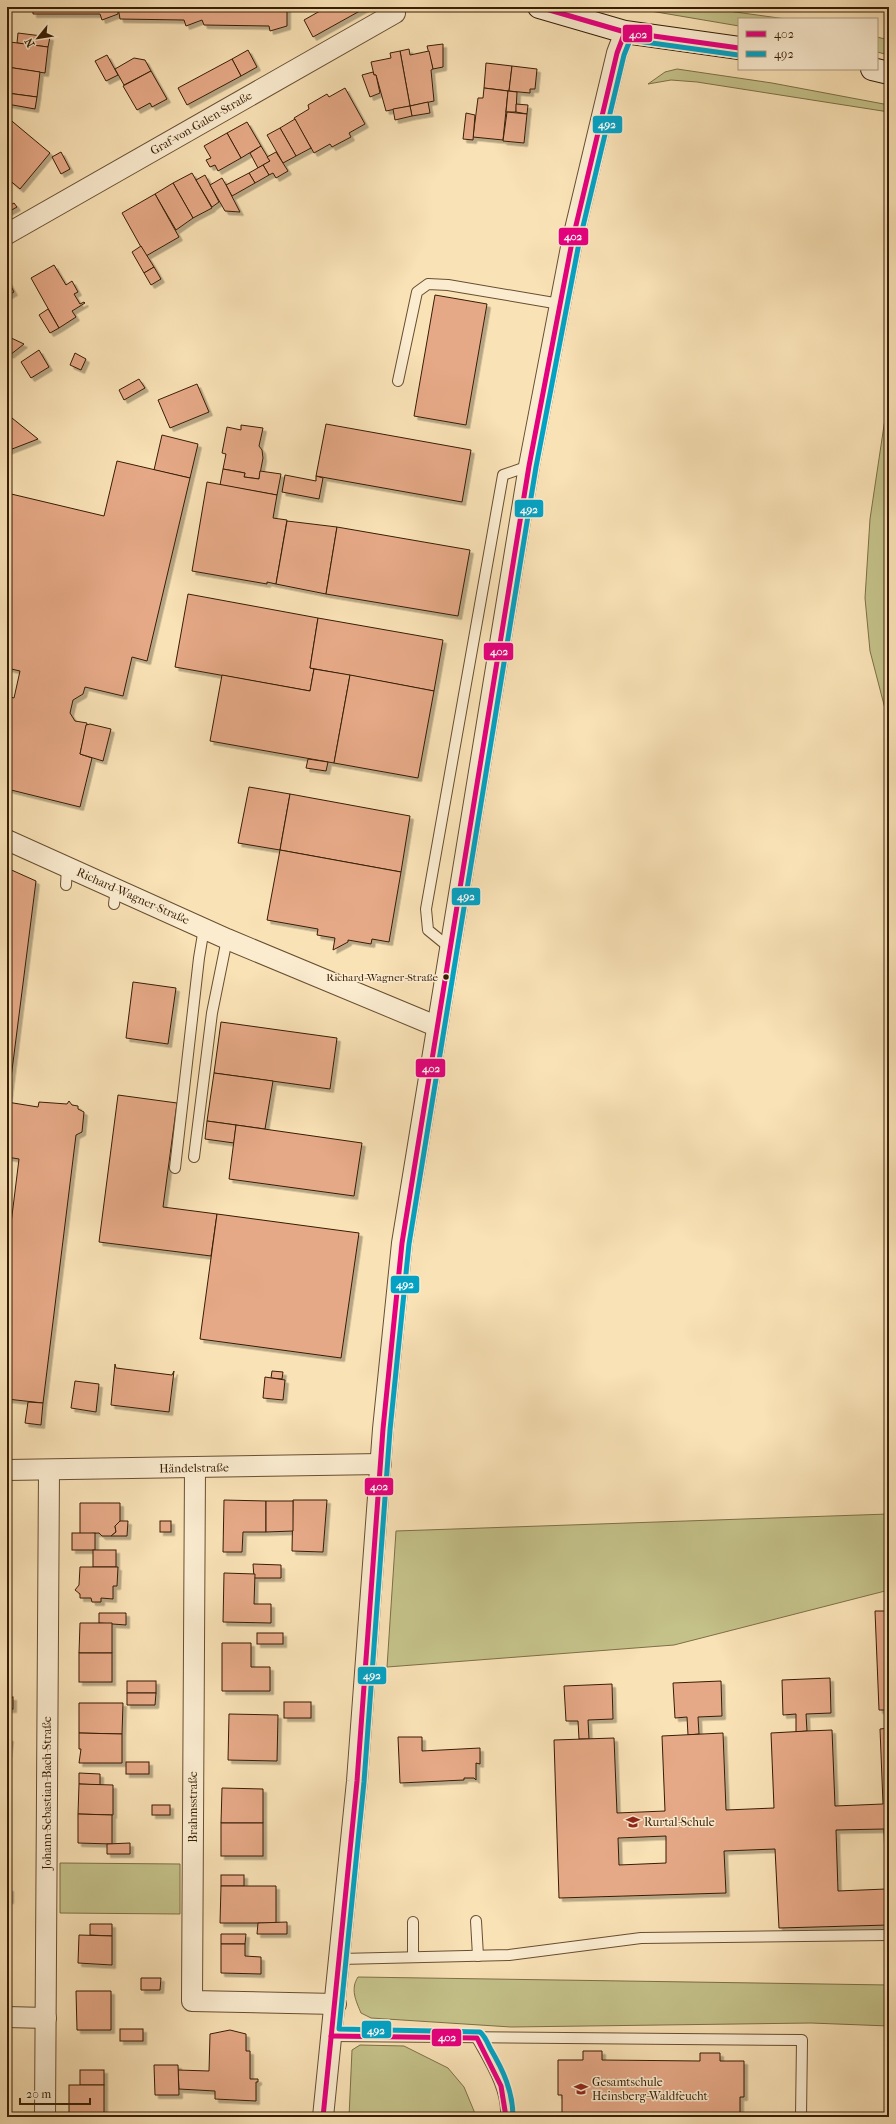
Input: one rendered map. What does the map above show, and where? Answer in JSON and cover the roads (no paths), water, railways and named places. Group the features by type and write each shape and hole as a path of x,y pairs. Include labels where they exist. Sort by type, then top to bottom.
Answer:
{"main road":[{"path":"539,7 625,32 738,48"},
{"path":"876,70 889,73"}],"street":[{"name":"Graf-von-Galen-Straße","path":"7,234 395,12"},
{"path":"323,2117 331,2036 336,2004 366,1675 381,1464 402,1243 436,1026 529,466 572,242 618,54 625,32"},
{"name":"Richard-Wagner-Straße","path":"7,840 67,876 115,897 204,928 436,1026"},
{"name":"Händelstraße","path":"7,1470 195,1469 381,1464"},
{"name":"Brahmsstraße","path":"195,1469 192,2001 336,2004"},
{"name":"Johann-Sebastian-Bach-Straße","path":"45,2117 49,1470"},
{"path":"7,2018 46,2018"}],"lane":[{"path":"398,381 417,292 428,284 448,285 560,304"},
{"path":"450,948 428,930 426,909 503,475 529,466"},
{"path":"175,1168 199,958 204,928"},
{"path":"194,1158 212,1013 227,939"},
{"path":"476,1921 478,1956"},
{"path":"413,1922 413,1957"},
{"path":"340,1960 509,1955 640,1938 889,1935"},
{"path":"331,2036 802,2040 801,2117"},
{"path":"477,2038 494,2069 507,2103 506,2117"}],"place":[{"name":"Richard-Wagner-Straße","path":"446,977"},
{"name":"Rurtal-Schule","path":"633,1822"},
{"name":"Gesamtschule Heinsberg-Waldfeucht","path":"581,2089"}]}
